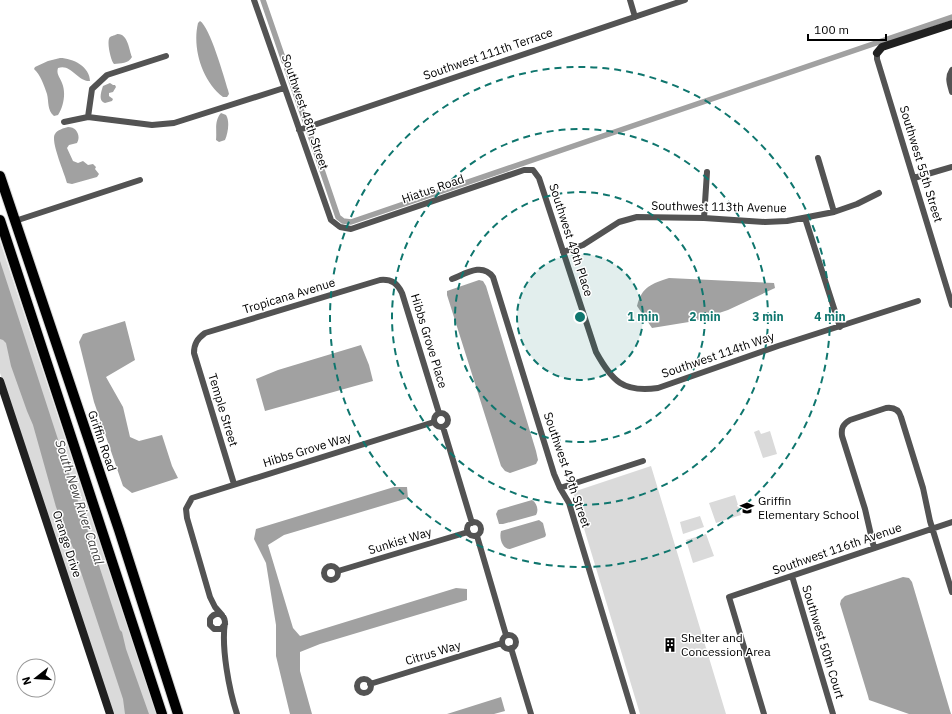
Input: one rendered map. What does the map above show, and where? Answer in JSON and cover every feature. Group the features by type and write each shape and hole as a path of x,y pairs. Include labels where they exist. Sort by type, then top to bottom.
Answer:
{"main road":[{"name":"Griffin Road","path":"0,176 178,714"},
{"path":"0,220 162,714"},
{"path":"31,314 39,317 47,317"},
{"path":"36,331 43,330 54,337"}],"street":[{"name":"Southwest 48th Street","path":"254,0 331,220 340,227"},
{"path":"630,0 636,17"},
{"name":"Southwest 111th Terrace","path":"299,130 685,0"},
{"path":"877,53 882,47 952,24"},
{"name":"Southwest 55th Street","path":"877,53 877,59 952,305"},
{"path":"88,117 92,89 107,75 166,56"},
{"path":"951,72 949,80 952,92"},
{"path":"64,122 88,117 152,125 174,123 284,88"},
{"path":"818,158 834,212"},
{"path":"914,178 952,166"},
{"name":"Hiatus Road","path":"340,227 351,229 524,170 533,170"},
{"name":"Southwest 49th Place","path":"533,170 539,178 596,352 604,368 617,382"},
{"path":"704,218 707,172"},
{"path":"15,221 140,180"},
{"name":"Southwest 113th Avenue","path":"562,252 583,245 619,222 637,216 765,222 787,221 834,212 857,204 880,193"},
{"path":"805,218 840,326"},
{"name":"Southwest 49th Street","path":"452,279 476,270 484,270 489,272 493,277 554,474 569,503 633,714"},
{"name":"Tropicana Avenue","path":"196,342 205,334 212,331 380,280 391,280"},
{"name":"Hibbs Grove Place","path":"391,280 399,286 402,293 439,413"},
{"name":"Southwest 114th Way","path":"617,382 629,388 643,390 658,388 778,346 918,301"},
{"name":"Temple Street","path":"196,342 194,353 234,484"},
{"name":"Orange Drive","path":"0,381 110,714"},
{"path":"874,548 865,509 842,436 842,426 853,419 886,408 892,408 895,409 901,417 923,488 932,529 952,592"},
{"path":"439,413 444,413 449,419 448,424 443,427 438,427 434,422 435,416 439,413"},
{"name":"Hibbs Grove Way","path":"210,597 187,518 186,509 192,498 434,422"},
{"path":"443,427 472,523"},
{"path":"560,488 643,462"},
{"name":"Southwest 116th Avenue","path":"764,714 729,597 952,522"},
{"path":"472,523 477,523 481,527 480,534 476,536 470,535 468,532 469,525 472,523"},
{"name":"Sunkist Way","path":"338,571 468,532"},
{"path":"476,536 506,635"},
{"name":"Southwest 50th Court","path":"792,576 833,714"},
{"path":"210,597 215,607 225,620 223,637 225,653 232,698 237,714"},
{"path":"210,597 210,623 212,628 219,636 225,653"},
{"path":"210,619 216,614 222,615"},
{"path":"212,628 220,629 225,624"},
{"path":"506,635 502,639 502,643 506,648 511,648"},
{"path":"506,635 512,636 515,639 514,645 511,648"},
{"name":"Citrus Way","path":"370,684 502,643"},
{"path":"511,648 531,714"}],"shaded area":[{"path":"200,21 208,32 216,53 229,94 227,97 223,97 209,82 200,63 196,43 196,33 198,23"},
{"path":"117,34 124,36 128,42 132,57 126,62 114,64 110,55 109,39"},
{"path":"65,58 80,64 87,72 90,81 82,79 67,68 58,68 58,74 64,91 64,99 58,115 54,116 49,109 47,94 43,83 34,69 35,67 48,61"},
{"path":"110,83 116,87 113,92 109,93 109,96 113,99 112,101 105,103 101,100 101,91 103,86"},
{"path":"221,113 226,115 228,127 225,140 219,142 216,140 216,126 217,119"},
{"path":"68,127 76,130 79,138 77,143 69,145 67,148 73,161 78,163 83,161 88,165 93,164 99,174 97,177 72,184 67,183 56,150 54,138 57,131"},
{"path":"0,241 156,714 112,714 0,373"},
{"path":"0,261 120,630 122,632 126,649 149,714 125,714 123,699 73,548 56,507 33,425 11,366 6,343 0,339"},
{"path":"669,278 774,283 775,288 728,310 695,321 652,328 637,306 639,299 648,287"},
{"path":"479,280 483,281 486,286 538,460 536,464 510,473 505,471 501,466 447,295 447,291"},
{"path":"125,321 135,360 106,377 123,407 130,437 139,441 162,435 172,466 178,478 132,493 123,486 94,402 79,342 83,334"},
{"path":"361,345 369,365 373,381 265,411 256,379 278,370"},
{"path":"759,430 761,434 770,431 777,454 763,458 754,432"},
{"path":"651,466 726,714 640,714 573,492"},
{"path":"394,487 407,487 408,498 284,535 268,545 293,628 300,636 456,588 467,589 467,600 320,644 300,652 300,671 312,714 290,714 276,656 276,625 266,563 254,539 256,529"},
{"path":"735,495 741,515 716,523 709,503"},
{"path":"532,500 537,507 536,515 499,524 496,514 498,510"},
{"path":"700,516 704,527 683,534 680,522"},
{"path":"539,520 543,523 546,535 545,537 510,549 507,549 503,545 500,534 501,531"},
{"path":"706,534 714,556 693,563 686,540"},
{"path":"903,577 909,578 912,582 951,714 909,714 869,700 840,604 841,600 845,596"},
{"path":"501,697 505,711 494,714 447,714"}],"waterway":[{"path":"263,0 284,61"},
{"path":"308,129 338,217 343,221 351,222 952,17"},
{"path":"287,69 305,121"}],"place":[{"name":"Griffin Elementary School","path":"747,508"},
{"name":"Shelter and Concession Area","path":"670,645"}],"water label":[{"name":"South New River Canal","path":"80,502"}]}
